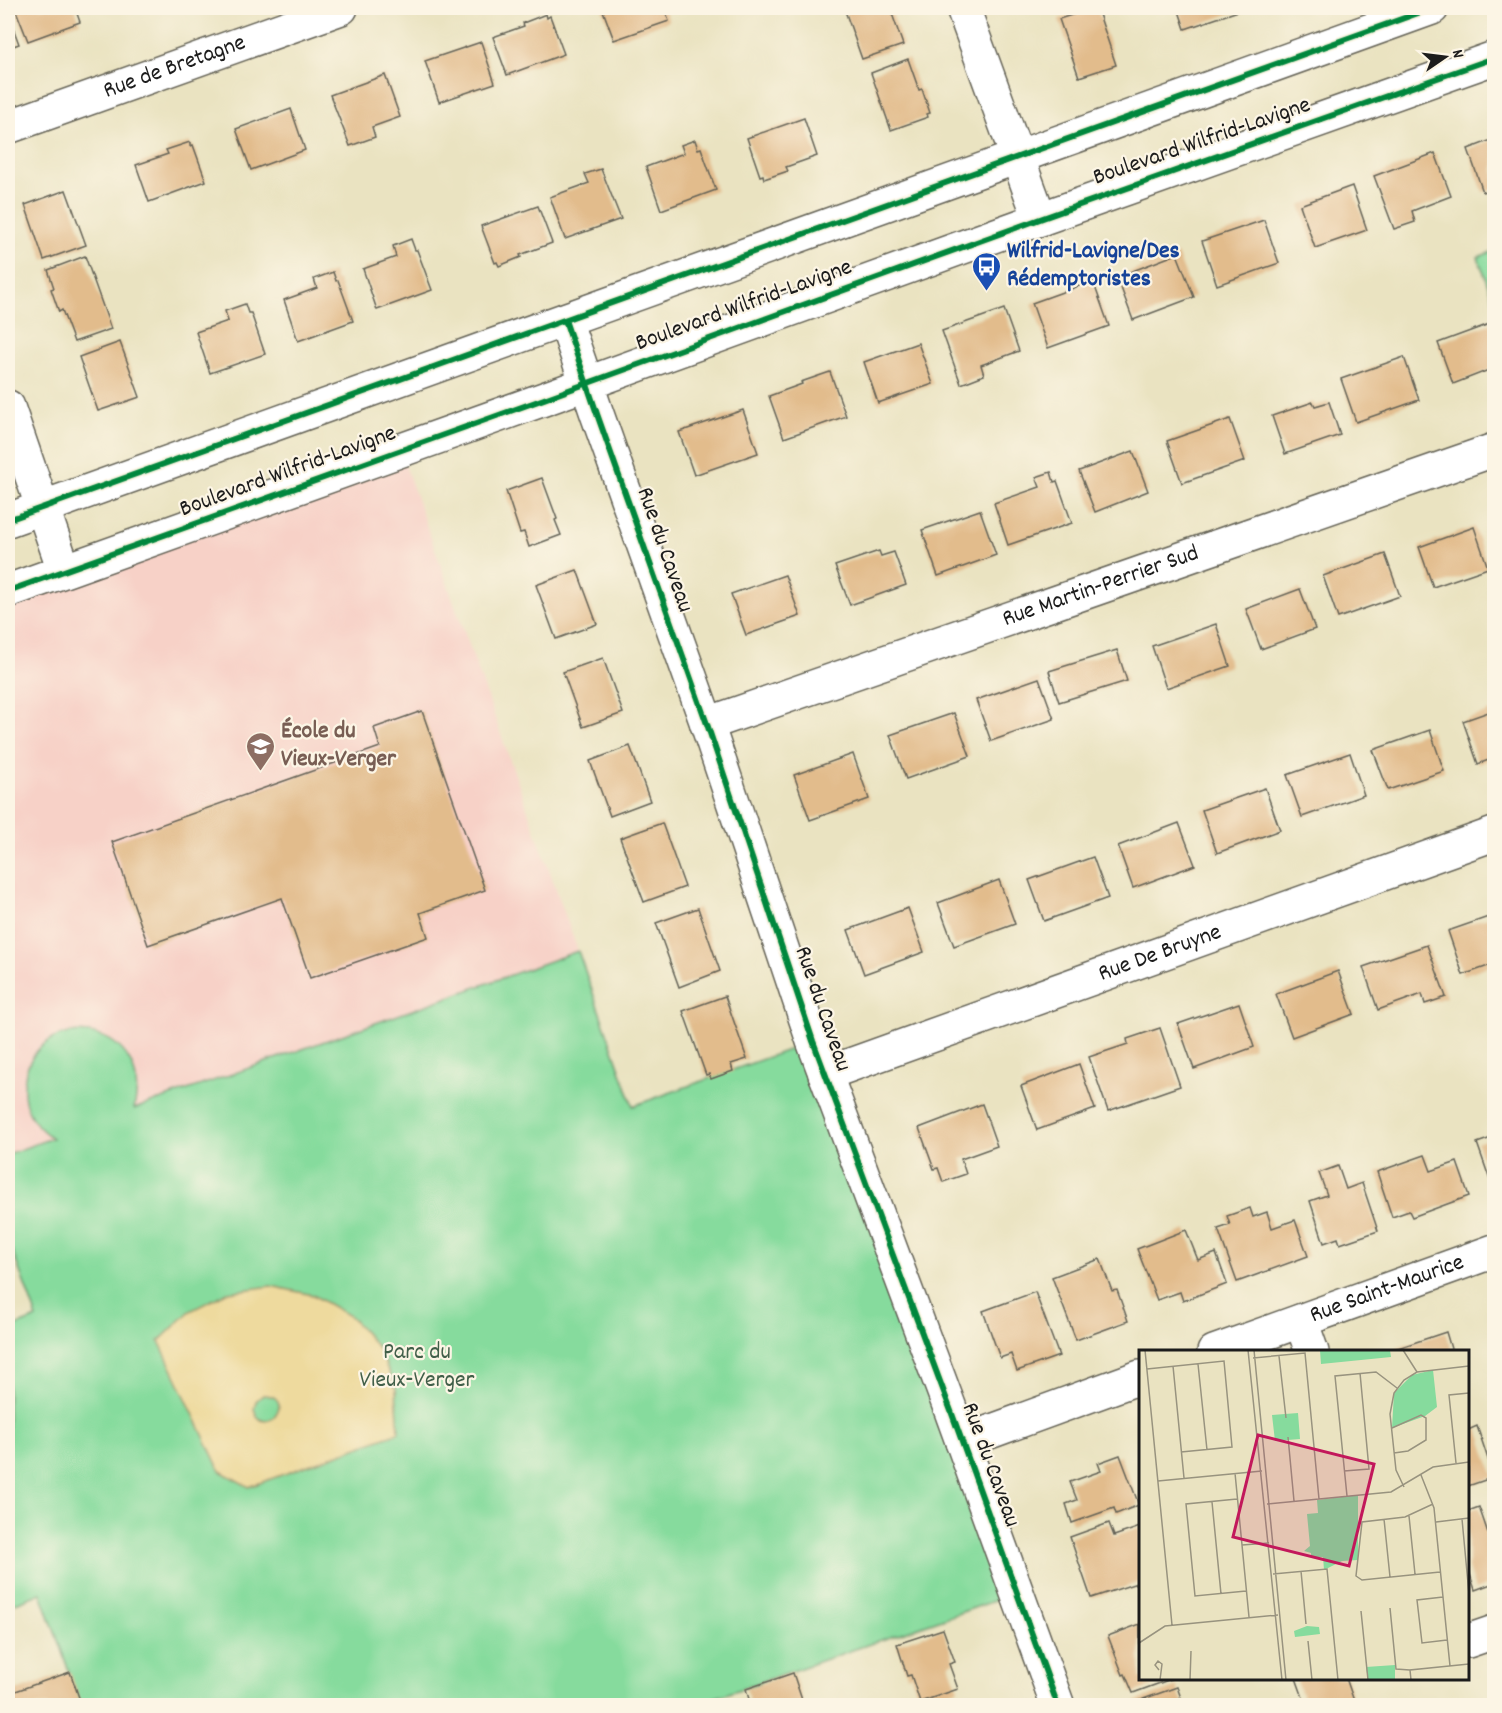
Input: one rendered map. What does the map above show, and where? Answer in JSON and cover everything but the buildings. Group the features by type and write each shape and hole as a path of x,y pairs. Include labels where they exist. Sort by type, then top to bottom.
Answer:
{"street":[{"name":"Rue de Bretagne","path":"8,127 341,8"},
{"path":"963,8 1040,219"},
{"name":"Boulevard Wilfrid-Lavigne","path":"8,519 1432,8"},
{"name":"Boulevard Wilfrid-Lavigne","path":"8,591 1494,58"},
{"name":"Rue du Caveau","path":"565,320 707,724 825,1074 1058,1706"},
{"path":"8,407 64,570"},
{"name":"Rue Martin-Perrier Sud","path":"707,724 1494,450"},
{"name":"Rue De Bruyne","path":"825,1074 1494,834"},
{"name":"Rue Saint-Maurice","path":"1220,1350 1494,1251"},
{"path":"1301,1321 1311,1350"},
{"path":"962,1442 1139,1377"},
{"path":"1469,1640 1494,1632"}],"shaded area":[{"name":"École du Vieux-Verger","path":"400,451 578,951 8,1154 8,591"}],"green space":[{"path":"1494,251 1494,302 1478,257"},
{"name":"Parc du Vieux-Verger","path":"578,951 633,1106 813,1041 1017,1593 694,1705 81,1705 41,1593 8,1606 8,1329 37,1318 8,1239 8,1154 52,1138 31,1117 24,1096 30,1061 45,1043 65,1034 88,1033 109,1040 126,1055 136,1078 134,1109"}],"sand":[{"path":"271,1286 313,1295 351,1317 379,1349 396,1389 399,1432 249,1487 220,1471 159,1341 190,1311 228,1292","holes":["263,1395 273,1397 278,1402 279,1408 271,1419 265,1421 259,1418 254,1409 256,1401"]}],"cycle path":[{"path":"8,520 1432,8"},
{"path":"8,591 1494,58"},
{"path":"565,320 707,724 813,1041 1058,1706"}],"place":[{"name":"Wilfrid-Lavigne/Des Rédemptoristes","path":"986,292"},
{"name":"École du Vieux-Verger","path":"260,772"}]}
